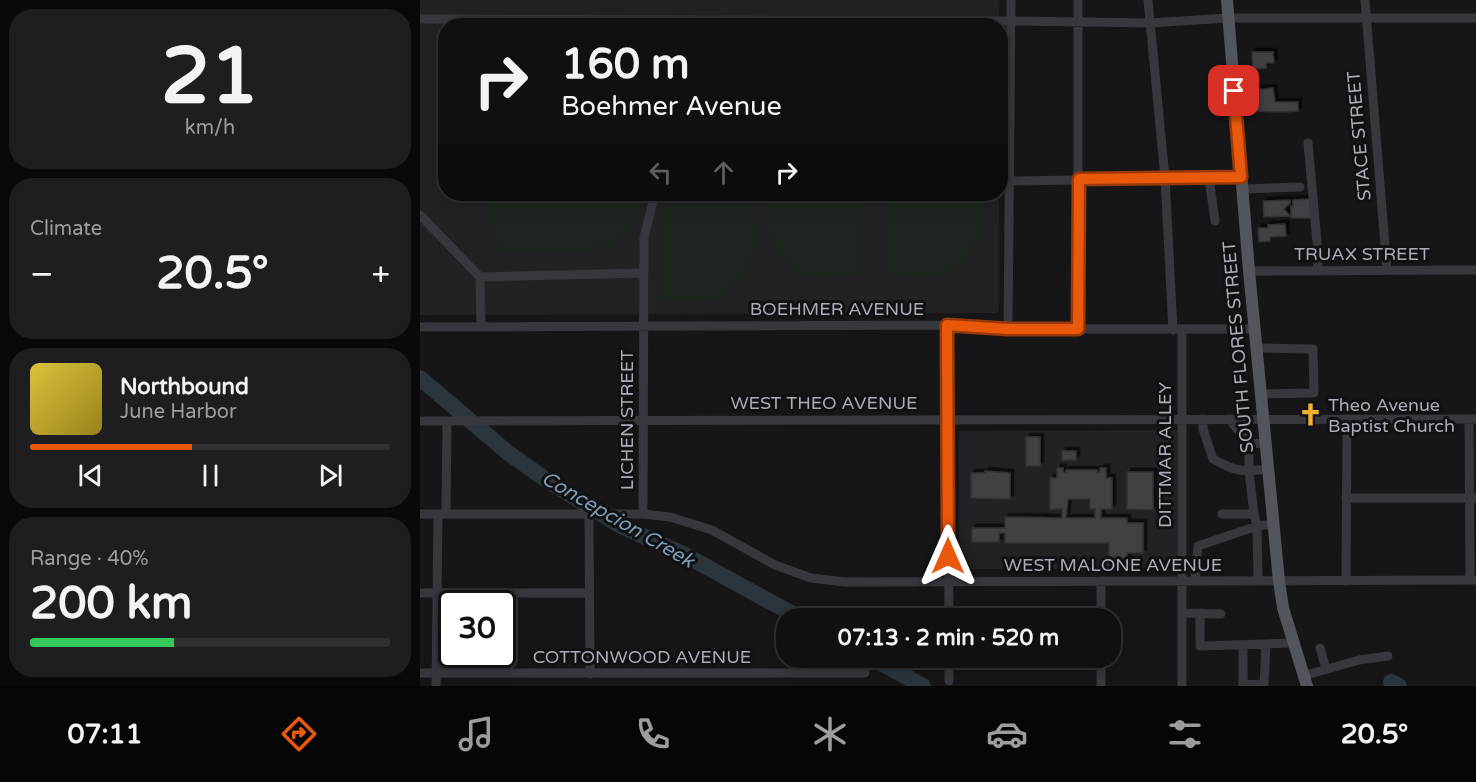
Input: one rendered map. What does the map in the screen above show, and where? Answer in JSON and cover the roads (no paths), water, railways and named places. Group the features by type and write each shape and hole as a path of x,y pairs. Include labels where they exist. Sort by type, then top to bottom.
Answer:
{"main road":[{"name":"SOUTH FLORES STREET","path":"1227,0 1241,183 1279,581 1292,643 1305,681"}],"street":[{"path":"1008,329 1011,0"},
{"path":"1078,0 1078,329"},
{"name":"DITTMAR ALLEY","path":"1148,0 1178,330 1183,581 1182,686"},
{"name":"STACE STREET","path":"1365,0 1387,270"},
{"path":"1008,21 1150,23 1228,18 1476,18"},
{"path":"420,19 438,19"},
{"path":"1308,143 1318,271"},
{"path":"1010,181 1209,178 1241,183 1300,187"},
{"path":"1209,178 1215,221"},
{"name":"LICHEN STREET","path":"643,514 644,237 653,201"},
{"path":"420,214 480,277 481,327"},
{"name":"TRUAX STREET","path":"1249,271 1476,270"},
{"path":"480,277 644,273"},
{"path":"947,325 949,608"},
{"name":"BOEHMER AVENUE","path":"420,327 947,325 1008,329 1255,329"},
{"path":"1257,348 1313,349 1314,393 1261,394"},
{"path":"1203,419 1203,429 1213,459 1233,470 1268,469"},
{"name":"WEST THEO AVENUE","path":"420,421 1203,419 1231,422 1263,419 1473,419"},
{"path":"1346,581 1347,419"},
{"path":"1473,419 1473,580"},
{"path":"438,590 444,421"},
{"path":"1231,422 1234,436 1249,446 1266,443"},
{"path":"1249,446 1249,471 1257,526 1258,581"},
{"path":"1251,491 1269,488"},
{"path":"1346,498 1473,498"},
{"name":"WEST MALONE AVENUE","path":"420,514 643,514 682,520 712,530 775,564 811,578 845,582 1473,580"},
{"path":"589,514 590,674"},
{"path":"1222,514 1254,514"},
{"path":"1195,581 1198,546 1257,526 1274,524"},
{"path":"1101,581 1101,608"},
{"path":"420,592 438,593 436,686"},
{"path":"516,593 590,593"},
{"path":"1183,613 1221,614"},
{"path":"1200,613 1200,646 1292,643"},
{"path":"1243,646 1243,684 1264,685 1266,645"},
{"path":"1320,648 1326,669"},
{"path":"1305,681 1326,669 1359,660 1388,656"},
{"path":"949,668 949,681"},
{"path":"1101,668 1101,686"},
{"name":"COTTONWOOD AVENUE","path":"420,673 865,673"}],"waterway":[{"name":"Concepcion Creek","path":"420,378 507,452 545,479 619,525 685,555 782,608"},
{"name":"Concepcion Creek","path":"890,668 923,686"},
{"name":"Concepcion Creek","path":"1391,682 1399,686"}],"place":[{"name":"Theo Avenue Baptist Church","path":"1310,415"}]}
